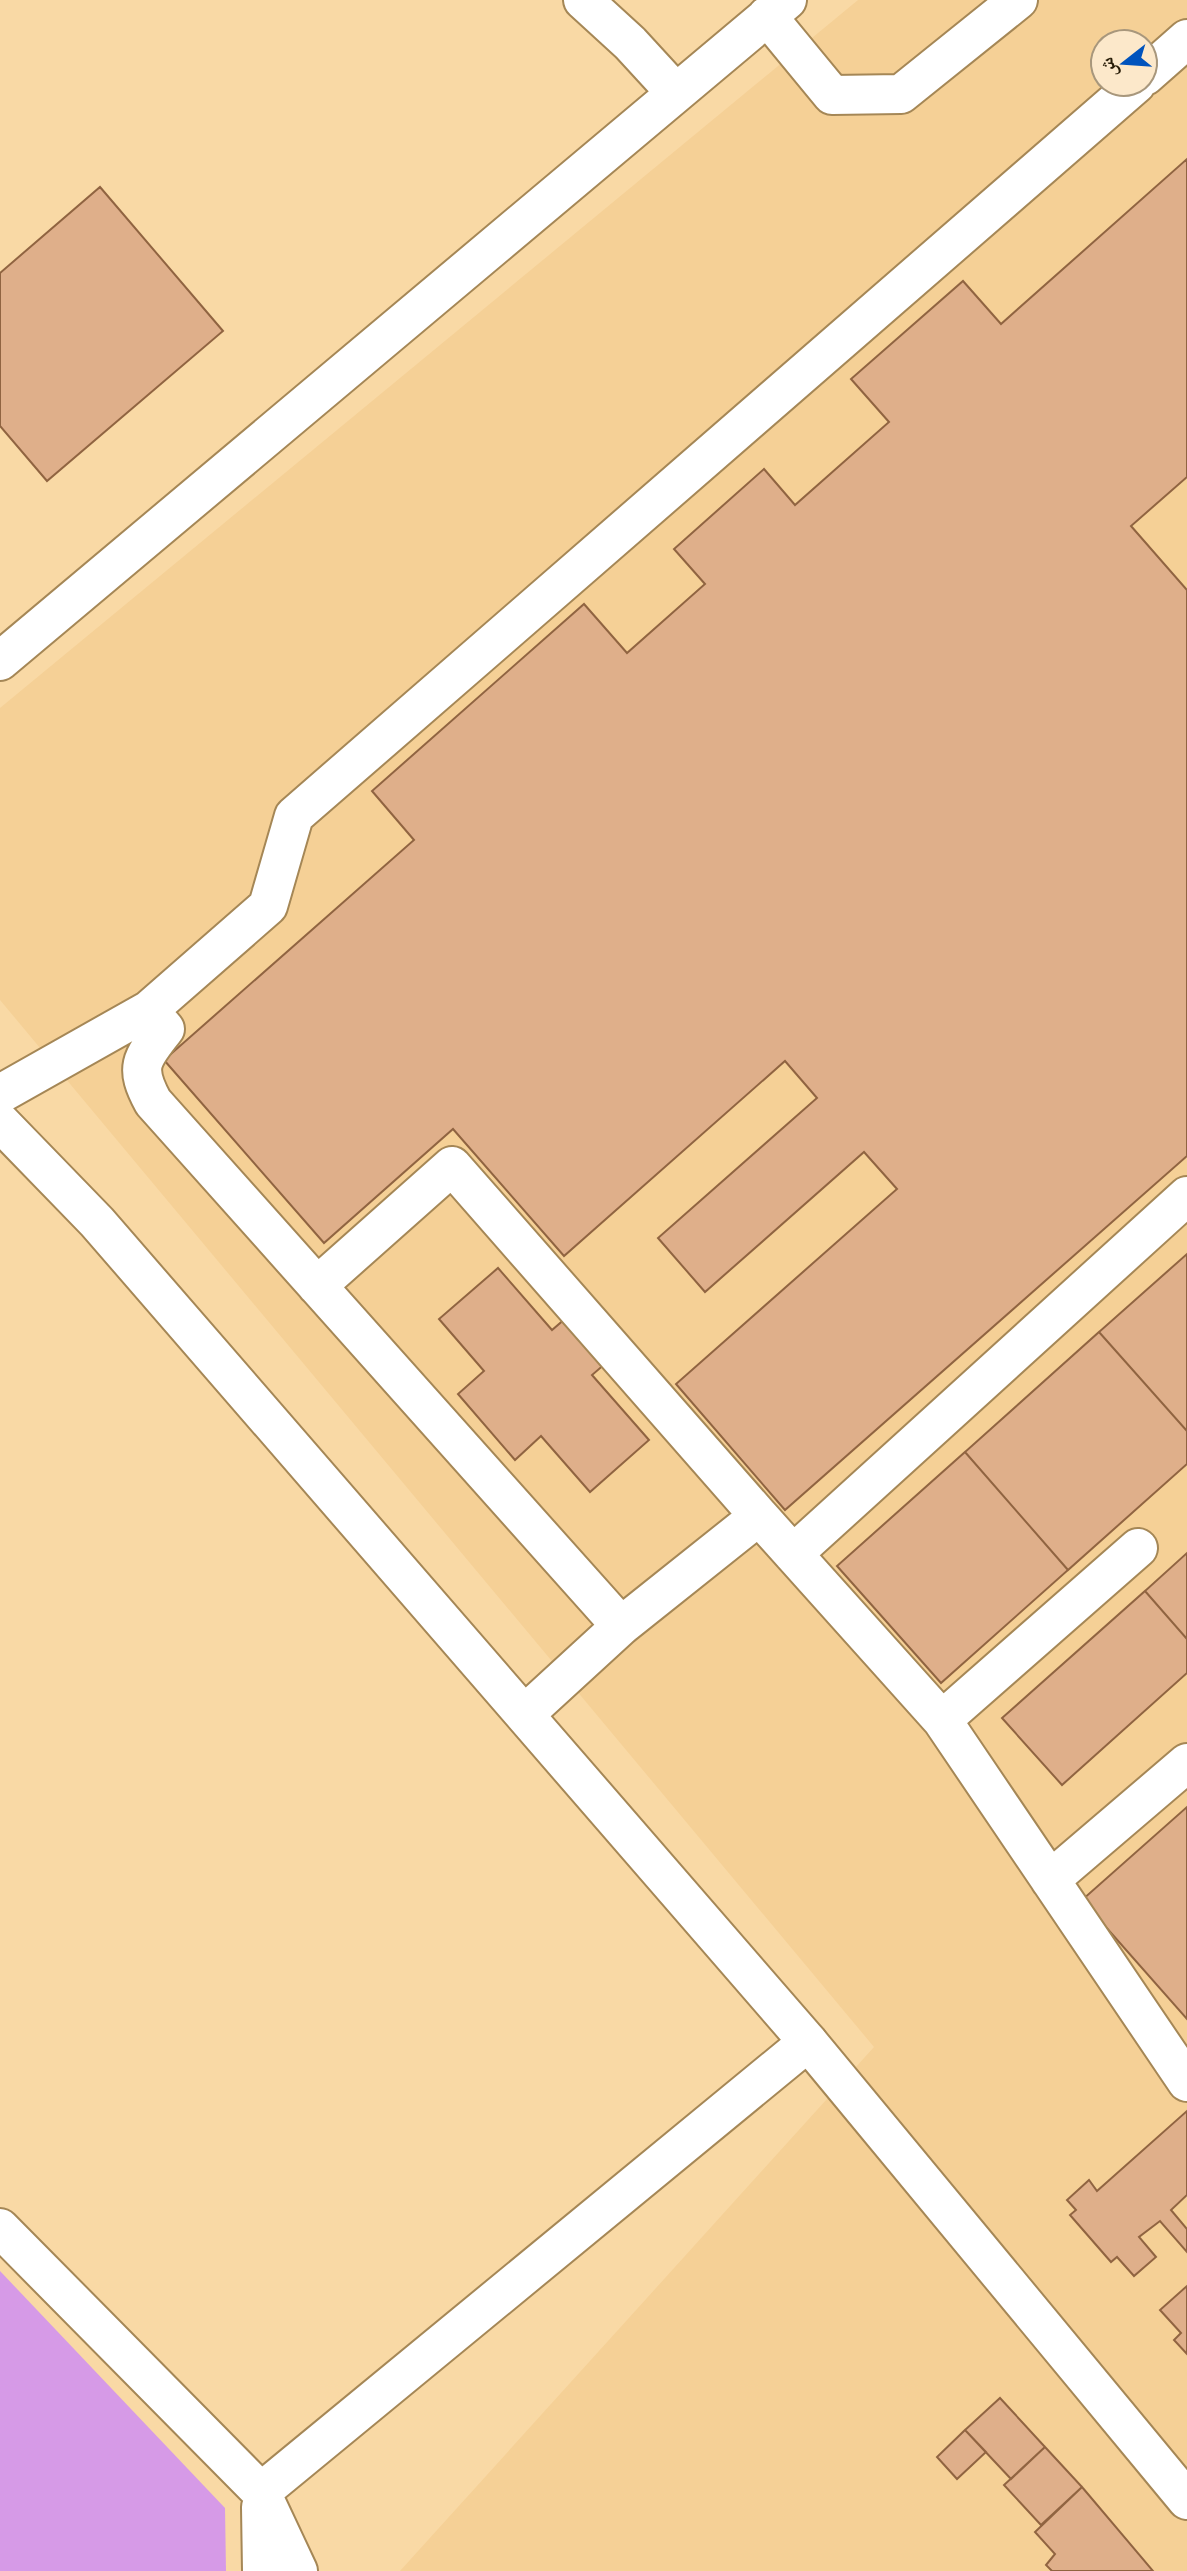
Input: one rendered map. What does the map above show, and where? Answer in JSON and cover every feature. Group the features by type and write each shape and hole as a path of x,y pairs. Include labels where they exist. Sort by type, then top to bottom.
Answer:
{"street":[{"path":"583,0 630,43 675,92"},
{"path":"0,661 777,8 832,95 901,94 1018,0"},
{"path":"1159,64 1187,39"},
{"path":"0,1094 149,1010 268,906 295,816 1120,98"},
{"path":"149,1010 165,1029 144,1055 141,1080 153,1102 621,1626"},
{"path":"0,1122 97,1222 808,2042 1187,2500"},
{"path":"317,1286 452,1166 942,1720 1187,2082"},
{"path":"793,1554 1187,1196"},
{"path":"525,1714 621,1626 759,1516"},
{"path":"942,1720 1138,1548"},
{"path":"1050,1880 1187,1763"},
{"path":"261,2492 808,2042"},
{"path":"0,2228 261,2492 298,2571"},
{"path":"261,2492 262,2571"}],"shaded area":[{"path":"858,0 1187,0 1187,2571 400,2571 874,2047 0,1000 0,708"},
{"path":"0,2271 225,2508 226,2571 0,2571"}],"building":[{"path":"1187,159 1187,477 1131,526 1187,590 1187,1156 785,1510 676,1384 897,1189 864,1152 705,1292 658,1238 817,1098 785,1061 564,1256 453,1129 324,1243 164,1060 414,840 372,791 584,604 627,653 705,584 674,549 764,469 795,505 889,422 851,379 963,281 1001,324"},
{"path":"100,187 223,331 47,481 0,426 0,273"},
{"path":"1187,1254 1187,1431 1099,1332"},
{"path":"498,1268 552,1330 566,1318 606,1363 592,1375 649,1440 590,1492 541,1436 515,1460 458,1394 484,1371 439,1319"},
{"path":"1099,1332 1187,1431 1187,1464 1068,1570 965,1452"},
{"path":"965,1452 1068,1570 941,1683 837,1566"},
{"path":"1187,1553 1187,1639 1145,1591"},
{"path":"1145,1591 1187,1639 1187,1673 1062,1785 1002,1718"},
{"path":"1187,1807 1187,2019 1082,1900"},
{"path":"1187,2111 1187,2195 1171,2210 1187,2229 1187,2252 1160,2221 1139,2237 1156,2257 1134,2276 1117,2257 1111,2262 1070,2215 1076,2210 1067,2200 1089,2180 1097,2191"},
{"path":"1187,2286 1187,2354 1174,2340 1181,2333 1160,2310"},
{"path":"1000,2398 1045,2447 1011,2479 965,2430"},
{"path":"965,2430 986,2452 957,2479 937,2457"},
{"path":"1045,2447 1082,2487 1041,2525 1004,2485"},
{"path":"1082,2487 1153,2571 1052,2571 1046,2565 1055,2554 1035,2532"}]}
